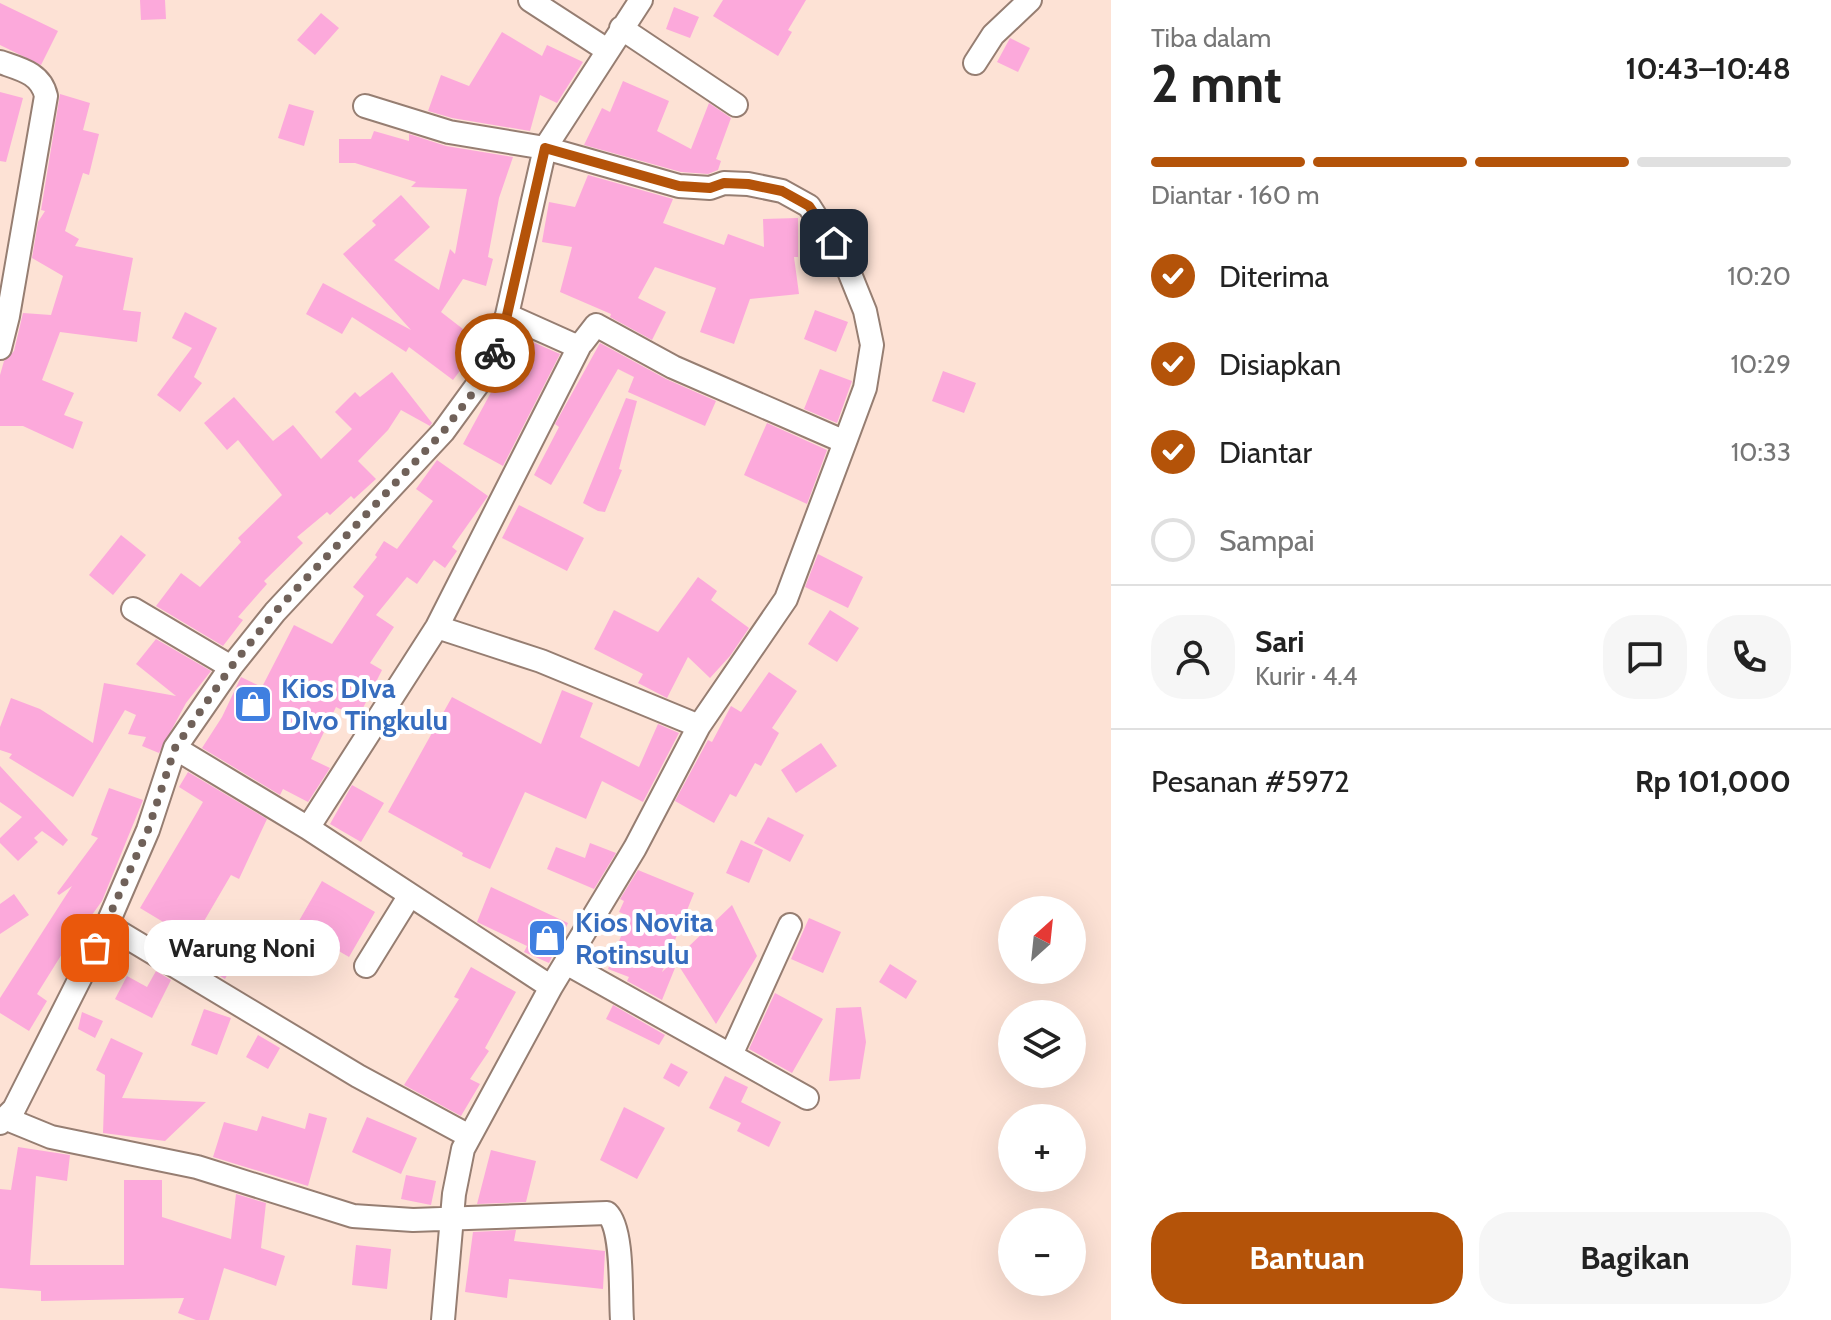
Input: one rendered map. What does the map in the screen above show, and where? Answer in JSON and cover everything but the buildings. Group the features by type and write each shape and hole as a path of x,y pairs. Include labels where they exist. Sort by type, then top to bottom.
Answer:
{"street":[{"path":"530,0 607,50"},
{"path":"622,1320 618,1250 613,1219 607,1213 452,1219 353,1216 197,1167 51,1137 4,1121 107,925 148,830 175,748 231,667 283,602 451,422 486,373 507,315 545,148 641,0"},
{"path":"975,63 993,35 1030,0"},
{"path":"621,28 736,105"},
{"path":"0,62 31,73 41,83 46,96 0,348"},
{"path":"365,106 449,132 545,148 679,186 710,188 724,183 748,184 782,191 809,206 846,264 865,311 872,345 871,363 845,442 786,599 699,726 635,848 551,987 469,1136 456,1177 443,1320"},
{"path":"507,315 580,345"},
{"path":"308,828 437,627 580,345 596,325 665,363 845,442"},
{"path":"133,609 231,667"},
{"path":"437,627 541,661 699,726"},
{"path":"175,748 308,828 551,987"},
{"path":"366,966 416,898"},
{"path":"107,925 332,1061 469,1136"},
{"path":"731,1055 790,925"},
{"path":"566,963 807,1098"}],"way so far":[{"path":"95,948 148,830 175,748 231,667 275,612 443,432 475,390 495,353"}],"place":[{"name":"Kios DIva DIvo Tingkulu","path":"253,704"},
{"name":"Kios Novita Rotinsulu","path":"547,938"},
{"name":"Warung Noni","path":"95,948"}],"route":[{"path":"495,353 507,315 545,148 679,186 710,188 724,183 748,184 782,191 809,206 834,243"}]}
